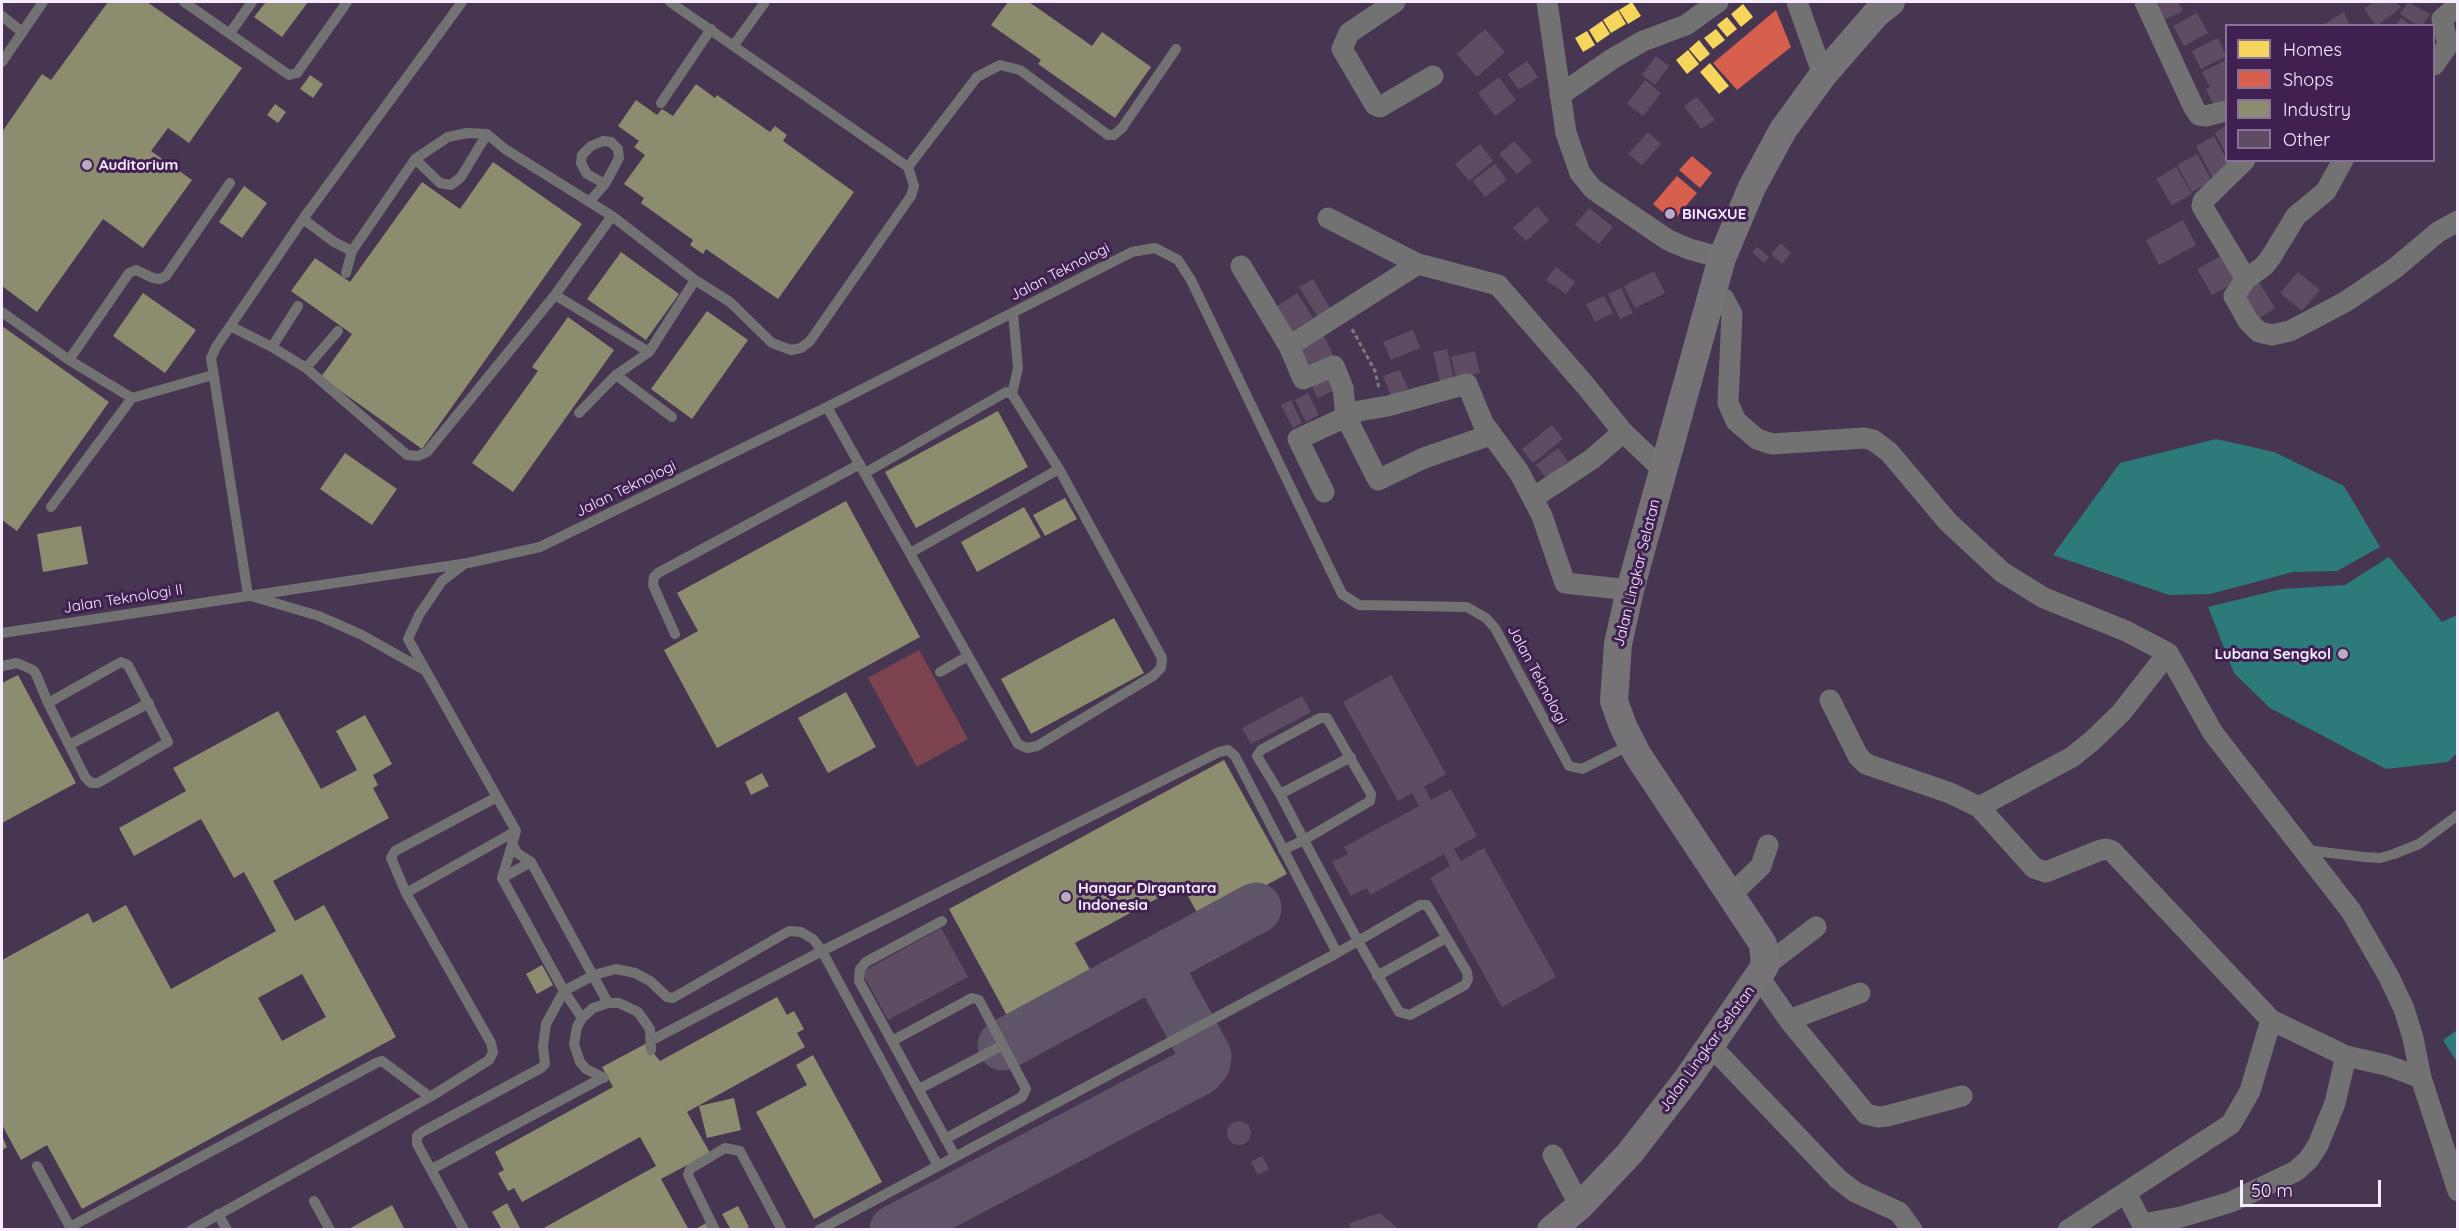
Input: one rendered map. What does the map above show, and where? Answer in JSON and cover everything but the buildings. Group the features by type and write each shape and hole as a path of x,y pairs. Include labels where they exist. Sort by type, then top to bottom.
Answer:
{"main road":[{"name":"Jalan Lingkar Selatan","path":"1551,1230 1580,1206 1630,1153 1688,1078 1762,972 1763,944 1632,744 1614,700 1613,685 1617,644 1722,258 1752,187 1783,130 1823,75 1876,15 1891,2"}],"street":[{"path":"1395,2 1349,33 1342,48 1375,105 1380,107 1433,76"},
{"path":"1547,2 1560,96 1574,160 1580,173 1593,189 1668,240 1689,249 1722,258"},
{"path":"1560,96 1612,59 1643,41 1686,25 1718,2"},
{"path":"1797,2 1823,75"},
{"path":"2145,2 2199,115 2206,117 2225,111"},
{"path":"2435,62 2452,44 2442,19 2457,5"},
{"path":"2243,162 2204,201 2202,206 2246,279"},
{"path":"2342,162 2326,191 2296,216 2271,257 2264,266 2246,279 2235,296 2253,328 2272,335 2290,331 2345,302 2394,269 2438,232 2457,221"},
{"path":"1328,218 1418,264 1498,285 1586,385 1623,432 1664,471"},
{"path":"1288,346 1418,264"},
{"path":"1241,267 1288,346 1303,379 1334,366 1343,388 1346,417 1378,480 1424,458 1490,435"},
{"path":"1712,296 1724,299 1732,314 1728,403 1736,421 1757,439 1772,444 1864,438 1873,440 1889,452 1948,522 2002,572 2044,598 2126,631 2168,653 2213,733 2351,911 2389,977 2404,1009 2413,1038 2421,1078 2457,1191"},
{"path":"1324,492 1298,439 1369,408 1384,407 1467,384 1490,435 1519,472 1542,516 1565,583 1630,590"},
{"path":"1533,498 1592,459 1623,432"},
{"path":"1979,807 2072,758 2086,747 2121,713 2168,653"},
{"path":"1830,700 1857,756 1866,764 1950,793 1979,807 2034,868 2046,872 2098,851 2106,849 2112,851 2271,1020 2346,1056 2386,1065 2421,1078"},
{"path":"1731,894 1761,866 1768,845"},
{"path":"1816,927 1762,972 1789,1020 1866,1114 1878,1117 1887,1116 1962,1096"},
{"path":"1789,1020 1860,993"},
{"path":"2068,1230 2231,1124 2250,1091 2271,1020"},
{"path":"1710,1045 1838,1179 1855,1192 1899,1212 1912,1230"},
{"path":"2126,1193 2144,1227 2231,1202 2296,1171 2309,1159 2318,1145 2335,1102 2346,1056"},
{"path":"1553,1155 1580,1206"}],"lane":[{"path":"2,62 43,2"},
{"path":"230,33 252,2"},
{"path":"189,3 290,75 297,73 347,2"},
{"path":"426,671 362,635 318,616 248,596 212,358 216,347 303,219 462,2"},
{"path":"346,273 352,251 415,159 448,137 467,133 487,134 504,149 612,216 695,280 730,302 772,343 791,350 801,348 810,341 911,196 914,186 908,167 670,2"},
{"path":"734,45 765,2"},
{"path":"2,16 22,32"},
{"path":"661,103 711,29"},
{"path":"908,167 976,77 989,69 1000,65 1020,69 1108,135 1114,135 1122,128 1176,49"},
{"path":"415,159 440,183 452,186 461,177 487,134"},
{"path":"69,360 129,273 136,270 160,279 166,276 230,183"},
{"path":"590,202 605,184"},
{"path":"230,327 272,346 306,368 407,455 418,456 427,452 555,295 612,216"},
{"path":"303,219 334,242 352,251"},
{"name":"Jalan Teknologi","path":"248,596 468,562 540,547 827,407 1132,252 1155,248 1178,260 1191,280 1342,594 1359,605 1467,607 1486,618 1495,628 1569,766 1582,769 1632,744"},
{"path":"579,413 616,375 649,352 695,280"},
{"path":"555,295 649,352"},
{"path":"272,346 298,306"},
{"path":"2,312 69,360 132,398"},
{"path":"1012,394 1018,368 1013,313"},
{"path":"306,368 338,331"},
{"path":"51,507 132,398 213,375"},
{"path":"616,375 672,417"},
{"path":"675,634 653,585 654,577 658,573 862,469 1006,392 1012,394 1059,469 1162,658 1161,668 1153,676 1037,746 1027,748 1018,744 910,553 862,469 827,407"},
{"path":"910,553 1059,469"},
{"path":"468,562 442,581 428,600 408,639 516,831 502,878 564,991 582,1018"},
{"name":"Jalan Teknologi II","path":"2,633 248,596"},
{"path":"940,672 968,656"},
{"path":"2,666 17,663 30,667 36,674 48,703 85,777 91,783 98,783 168,742 128,666 122,662 48,703"},
{"path":"69,745 149,703"},
{"path":"819,1230 1337,953 1358,941 1420,905 1427,905 1467,972 1468,979 1465,985 1410,1015 1402,1014 1377,976 1358,941 1304,840 1280,794 1257,756 1261,750 1320,718 1327,718 1371,794 1370,801 1304,840 1283,850"},
{"path":"432,1169 605,1078 586,1069 576,1053 575,1035 582,1018 593,1008 608,1003 619,1003 638,1012 645,1020 651,1045 822,951 1219,752 1228,750 1235,756 1337,953"},
{"path":"1280,794 1351,757"},
{"path":"191,1230 430,1096 489,1060 493,1052 491,1043 406,893 391,858 395,851 497,797"},
{"path":"2303,850 2380,858 2419,844 2457,815"},
{"path":"406,893 516,831"},
{"path":"513,844 517,853 531,862 608,1003"},
{"path":"502,878 531,862"},
{"path":"942,921 866,962 860,969 859,981 955,1156"},
{"path":"464,1230 417,1143 417,1136 542,1068 545,1064 543,1046 546,1024 564,991 594,975 616,969 635,973 650,981 667,997 674,998 789,931 801,932 813,939 822,951 938,1166"},
{"path":"1377,976 1446,938"},
{"path":"892,1041 972,998 979,1000 1026,1089 1022,1097 945,1139"},
{"path":"919,1089 1003,1045"},
{"path":"37,1166 71,1228 376,1063 382,1061 430,1096"},
{"path":"715,1230 688,1175 690,1169 725,1148 740,1151 782,1230"},
{"path":"314,1201 330,1230"},
{"path":"218,1214 227,1230"}],"path":[{"path":"1343,312 1375,372 1384,407"}],"shaded area":[{"path":"2216,439 2274,452 2344,486 2380,547 2337,571 2293,572 2210,594 2169,595 2053,555 2120,463"},
{"path":"2389,557 2442,622 2457,615 2457,753 2448,762 2386,769 2270,708 2234,673 2208,607 2282,589 2345,585"},
{"path":"919,650 968,739 917,767 868,678"},
{"path":"2457,1030 2457,1062 2443,1040"}],"taxiway":[{"path":"1003,1045 1256,908"},
{"path":"895,1230 1199,1070 1205,1063 1206,1056 1155,963"}],"place":[{"name":"Auditorium","path":"87,165"},
{"name":"BINGXUE","path":"1670,214"},
{"name":"Lubana Sengkol","path":"2343,654"},
{"name":"Hangar Dirgantara Indonesia","path":"1066,897"}]}
